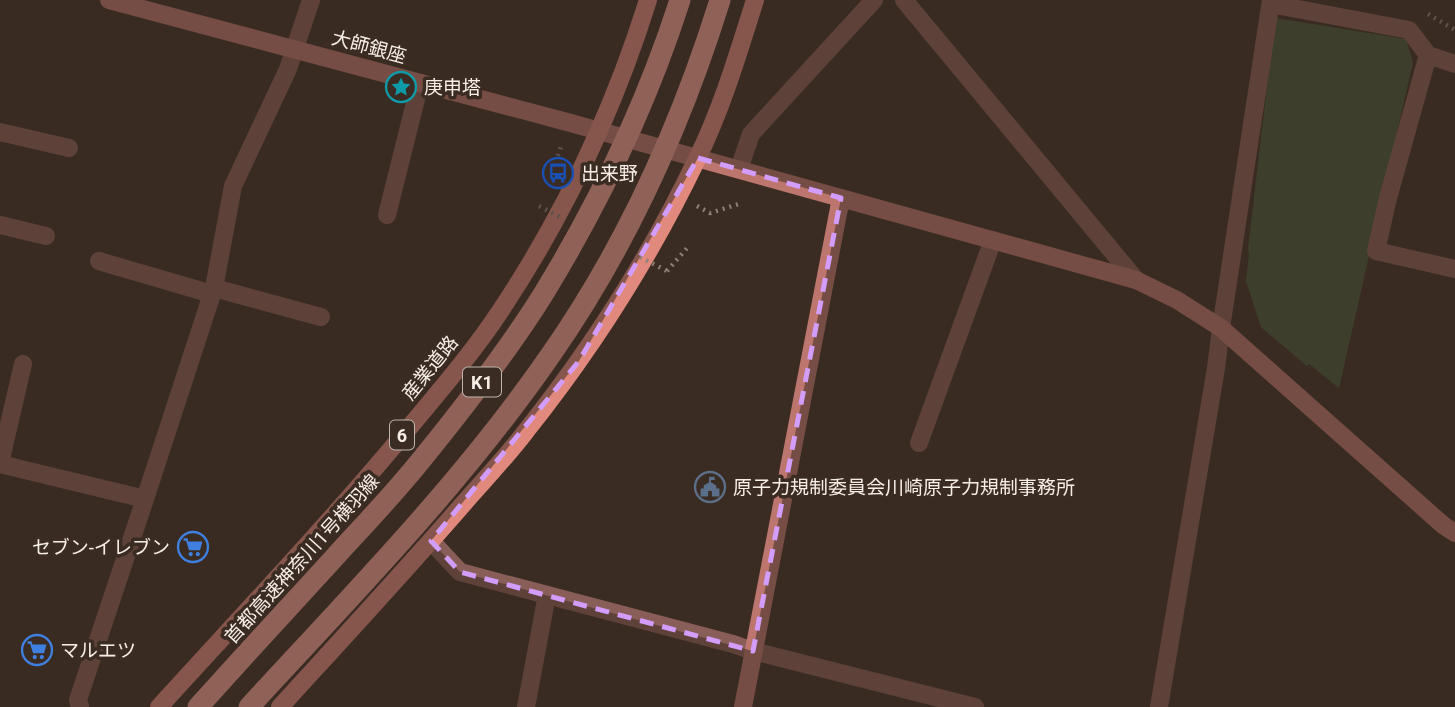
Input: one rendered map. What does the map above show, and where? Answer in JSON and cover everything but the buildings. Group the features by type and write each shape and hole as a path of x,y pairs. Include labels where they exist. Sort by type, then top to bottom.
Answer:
{"highway":[{"name":"首都高速神奈川1号横羽線","path":"198,707 420,462 473,395 544,294 618,157 653,78 680,0"},
{"name":"K1","path":"249,707 409,533 498,425 552,353 602,273 654,174 690,92 720,0"}],"main road":[{"name":"産業道路","path":"159,707 360,486 455,373 499,312 561,209 600,131 648,0"},
{"path":"280,707 526,432 579,361 626,289 698,158 727,88 755,0"}],"street":[{"name":"大師銀座","path":"112,0 739,169 1136,280 1185,304 1221,328 1455,533"},
{"path":"80,707 78,700 213,291 233,186 288,69 311,0"},
{"path":"739,169 751,134 874,0"},
{"path":"904,0 1136,280"},
{"path":"1159,707 1216,368 1271,2 1409,30 1428,55 1455,64"},
{"path":"1428,55 1376,251 1455,269"},
{"path":"387,215 420,83"},
{"path":"0,132 69,148"},
{"path":"743,707 841,198"},
{"path":"0,225 46,236"},
{"path":"919,443 993,240"},
{"path":"99,261 321,317"},
{"path":"23,363 0,464 145,499"},
{"path":"431,541 460,572 753,651 975,707"},
{"path":"526,707 547,595"}],"path":[{"path":"667,271 687,248"}],"highlighted area":[{"path":"698,158 841,198 753,651 460,572 431,541 579,361"}],"green space":[{"path":"1275,18 1406,39 1413,62 1339,388 1309,364 1307,366 1261,327 1246,281"}],"place":[{"name":"庚申塔","path":"401,87"},
{"name":"出来野","path":"558,173"},
{"name":"原子力規制委員会川崎原子力規制事務所","path":"710,487"},
{"name":"セブン-イレブン","path":"193,547"},
{"name":"マルエツ","path":"37,650"}]}
